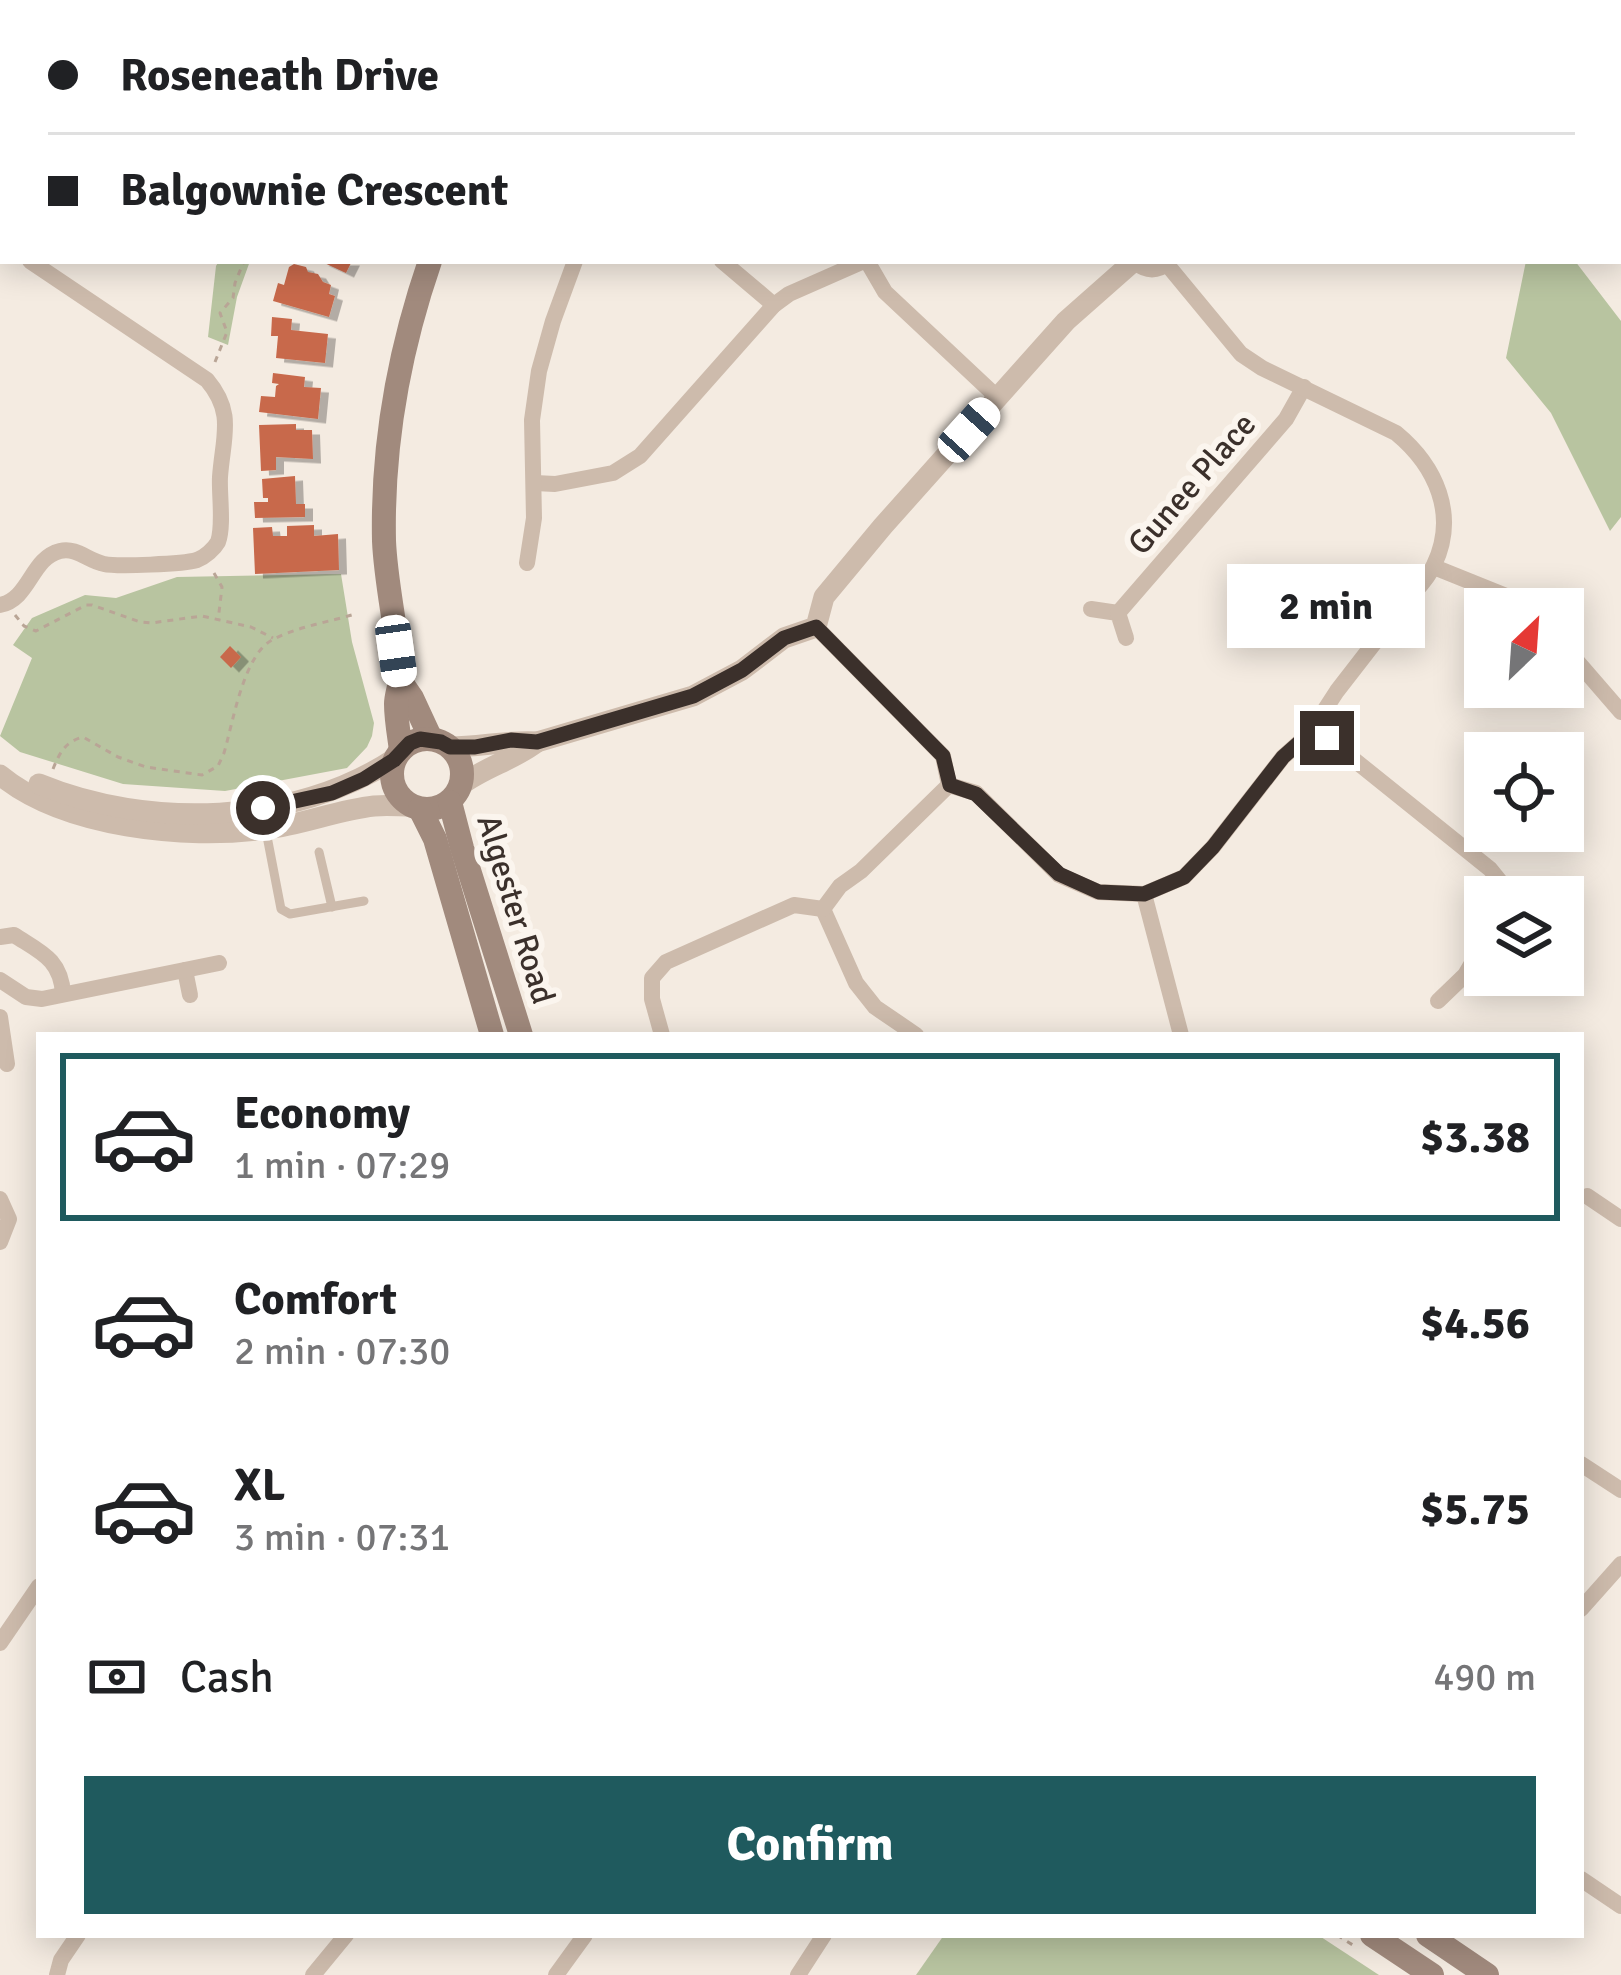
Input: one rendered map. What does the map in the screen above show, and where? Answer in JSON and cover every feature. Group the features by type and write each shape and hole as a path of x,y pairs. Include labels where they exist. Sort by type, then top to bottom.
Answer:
{"main road":[{"path":"400,682 440,743 462,765 456,793 430,810 415,807 392,782 400,682 384,541 389,435 401,356 429,264"},
{"path":"397,755 410,743 440,743"},
{"name":"Algester Road","path":"456,793 462,848 520,1032"},
{"name":"Algester Road","path":"415,807 435,838 491,1032"},
{"path":"1376,1938 1432,1975"},
{"path":"1432,1938 1487,1975"}],"street":[{"path":"4,604 18,598 50,555 65,550 110,565 196,560 219,538 226,417 222,398 207,380 34,264"},
{"path":"526,563 534,518 532,420 538,371 574,264"},
{"path":"726,264 774,304"},
{"path":"535,484 614,473 640,457 774,304 859,264"},
{"path":"868,264 885,292 998,398"},
{"path":"816,627 830,589 1066,321 1132,264"},
{"path":"1167,264 1241,354 1396,433 1432,471 1443,522 1434,567 1330,701 1324,712 1327,738 1496,876"},
{"name":"Gunee Place","path":"1118,614 1286,419 1304,387"},
{"path":"1434,567 1486,588"},
{"path":"1090,609 1118,614 1126,638"},
{"path":"440,743 475,747 511,740 537,742 693,696 742,670 784,638 816,627"},
{"path":"816,627 943,756 950,785"},
{"path":"1584,669 1621,712"},
{"path":"950,785 976,794 1059,874 1099,892 1144,894 1184,877 1301,741 1327,738"},
{"path":"456,793 475,775 518,757 537,742"},
{"path":"0,771 93,802 264,819 364,779 397,755"},
{"path":"0,771 27,794 77,814 119,826 188,832 373,806 415,807"},
{"path":"823,909 839,886 861,871 950,785"},
{"path":"1144,894 1180,1032"},
{"path":"661,1032 652,978 666,962 794,905 823,909"},
{"path":"823,909 856,983 875,1006 912,1032"},
{"path":"0,937 14,935 52,960 62,976 63,994"},
{"path":"7,1064 0,1015 7,985 26,997 42,999 219,963"},
{"path":"185,970 190,995"},
{"path":"1438,1000 1464,976"},
{"path":"1586,1196 1621,1219"},
{"path":"0,1199 9,1219 0,1242"},
{"path":"1584,1466 1621,1490"},
{"path":"1584,1606 1621,1564"},
{"path":"0,1643 36,1590"},
{"path":"1584,1881 1621,1906"},
{"path":"57,1975 76,1938"},
{"path":"313,1975 344,1938"},
{"path":"556,1975 583,1938"},
{"path":"798,1975 822,1938"}],"lane":[{"path":"264,819 281,909 290,914 364,901"},
{"path":"319,852 332,907"}],"path":[{"path":"207,380 227,332 220,313 233,298 243,264"},
{"path":"205,556 222,587 218,621"},
{"path":"4,604 36,632 86,605 140,622 202,616 259,630 274,639"},
{"path":"45,787 62,750 71,740 83,737 146,767 202,775 218,766 224,754 250,667 260,649 274,639 355,614"}],"green space":[{"path":"249,264 228,345 208,337 216,266"},
{"path":"1525,264 1577,264 1621,321 1621,517 1610,531 1551,413 1506,358"},
{"path":"341,574 352,642 374,723 367,747 347,768 225,791 123,784 20,752 0,736 32,658 13,645 32,618 85,595 116,598 177,577"},
{"path":"942,1938 1323,1938 1379,1975 916,1975"}],"building":[{"path":"294,264 331,285 329,294 335,296 329,317 273,301 278,283 284,285"},
{"path":"326,264 350,264 346,273"},
{"path":"272,317 292,319 291,330 328,334 325,363 276,358 278,336 271,336"},
{"path":"273,373 305,377 304,387 321,388 318,419 259,412 261,396 275,397 279,384 272,383"},
{"path":"296,424 296,430 312,430 313,459 276,457 276,470 261,471 259,425"},
{"path":"295,476 296,504 305,504 305,517 255,518 254,502 268,502 263,498 262,479"},
{"path":"314,525 314,536 338,534 339,570 255,574 253,528 272,527 273,536 287,536 287,526"},
{"path":"230,646 241,657 231,668 220,657"}],"route":[{"path":"263,808 332,793 364,779 420,739 450,747 537,742 693,696 742,670 794,632 816,627 943,756 950,785 976,794 1059,874 1099,892 1144,894 1184,877 1283,757 1301,741 1327,738"}]}
